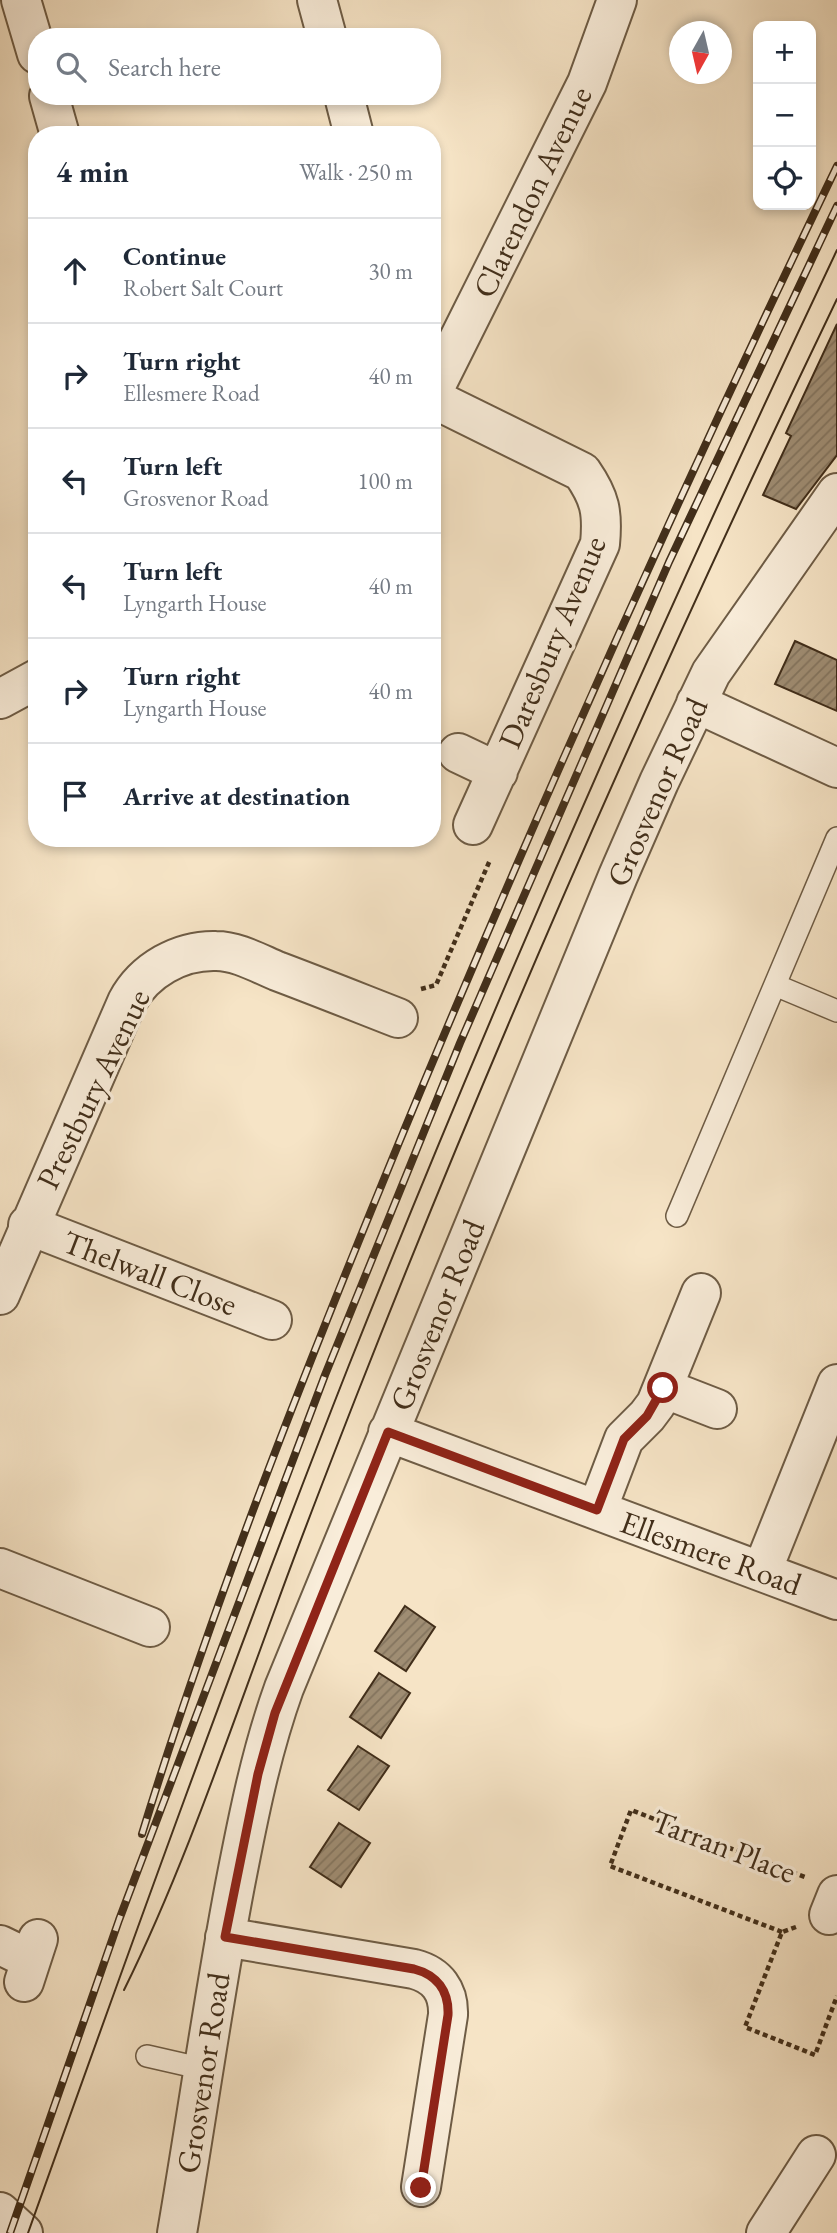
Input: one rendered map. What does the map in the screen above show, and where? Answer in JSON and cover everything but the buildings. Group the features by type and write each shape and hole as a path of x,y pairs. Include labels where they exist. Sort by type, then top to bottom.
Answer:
{"street":[{"path":"21,0 29,28"},
{"path":"317,0 325,28"},
{"name":"Clarendon Avenue","path":"441,372 587,83 617,0"},
{"path":"52,105 57,126"},
{"path":"346,105 352,126"},
{"name":"Daresbury Avenue","path":"441,390 582,472 596,493 602,520 600,544 473,825"},
{"name":"Grosvenor Road","path":"177,2233 225,1937 258,1774 275,1713 618,876 696,703 725,650 837,493"},
{"path":"0,699 28,684"},
{"path":"696,703 837,768"},
{"name":"Daresbury Avenue","path":"458,753 498,772"},
{"name":"Prestbury Avenue","path":"0,1294 127,1002 137,985 162,966 192,954 225,951 398,1017"},
{"name":"Thelwall Close","path":"28,1225 272,1320"},
{"path":"597,1510 624,1439 647,1416 663,1388 701,1293"},
{"path":"762,1571 837,1384"},
{"path":"663,1388 717,1409"},
{"name":"Ellesmere Road","path":"388,1432 837,1600"},
{"path":"0,1568 150,1628"},
{"path":"225,1937 414,1969 432,1976 443,1988 447,1997 448,2015 421,2188"},
{"path":"766,2233 816,2155"}],"lane":[{"path":"677,1216 837,838"},
{"path":"775,985 837,1012"},
{"path":"147,2056 204,2068"}],"path":[{"path":"398,1017 436,985 491,857 473,825"},
{"name":"Tarran Place","path":"782,1933 610,1866 631,1810 810,1879 833,1905 782,1933 745,2027 815,2055 837,1996"}],"tram line":[{"path":"28,2233 225,1689 406,1224 584,804 708,526 837,250"},
{"path":"124,1990 187,1847 286,1578 468,1119 647,707 837,299"}],"railway":[{"path":"142,1834 230,1572 398,1145 611,652 722,408 837,166"},
{"path":"10,2233 119,1920 325,1375 460,1043 669,562 837,206"}],"route":[{"path":"421,2188 448,2015 447,1997 443,1988 432,1976 414,1969 225,1937 258,1774 275,1713 388,1432 597,1510 624,1439 647,1416 663,1388"}]}
